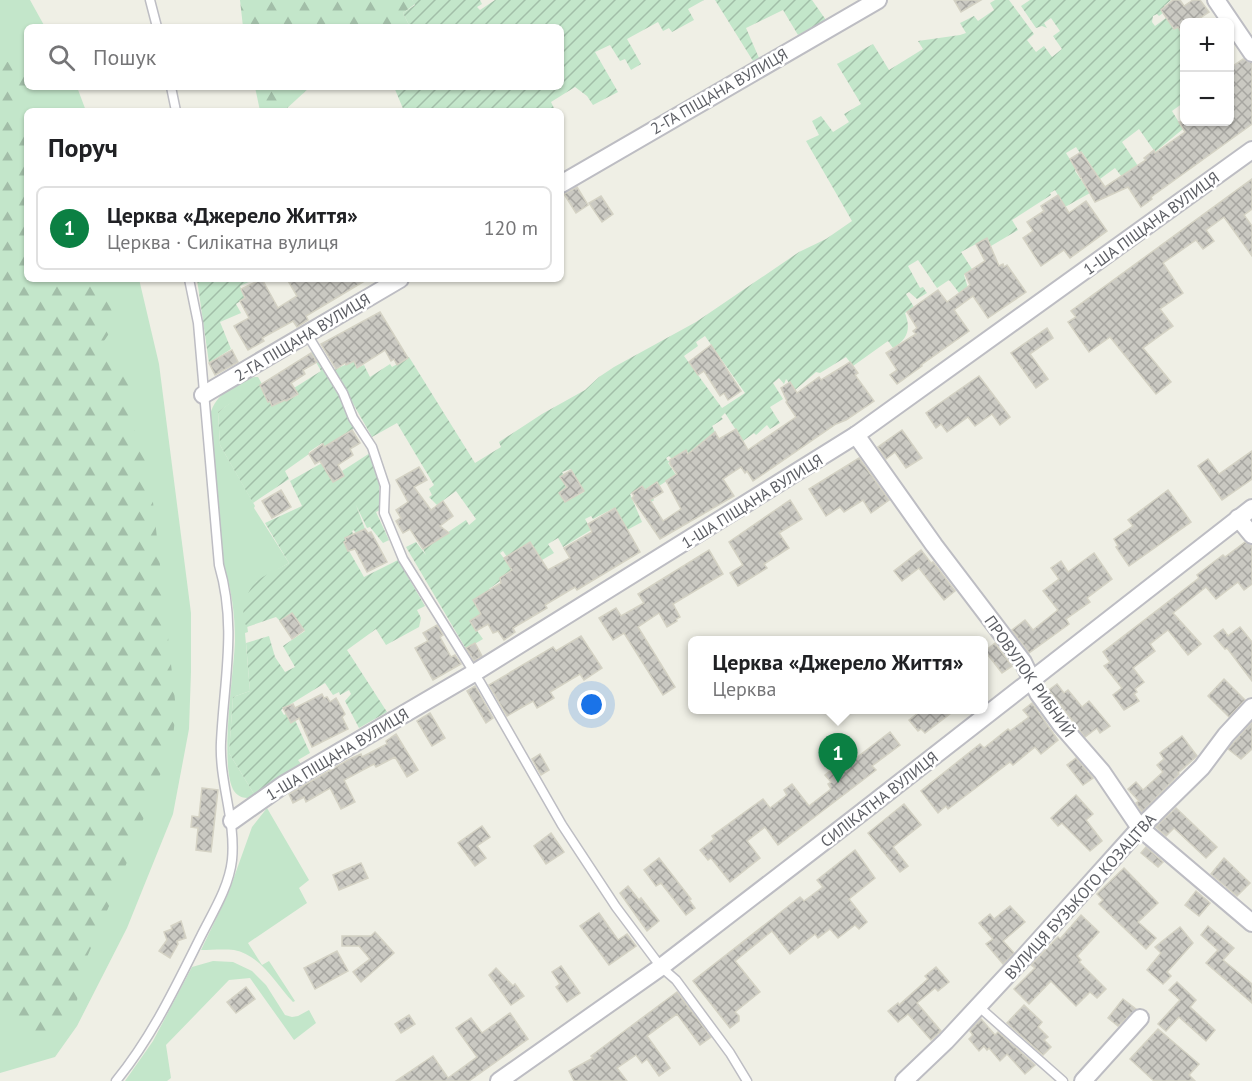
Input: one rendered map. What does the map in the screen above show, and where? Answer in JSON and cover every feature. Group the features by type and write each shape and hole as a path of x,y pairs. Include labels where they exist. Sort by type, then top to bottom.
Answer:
{"street":[{"name":"2-ГА ПІЩАНА ВУЛИЦЯ","path":"564,182 878,0"},
{"path":"1216,0 1252,53"},
{"name":"1-ША ПІЩАНА ВУЛИЦЯ","path":"232,821 283,785 474,674 856,435 1252,150"},
{"name":"2-ГА ПІЩАНА ВУЛИЦЯ","path":"203,395 395,282"},
{"name":"ПРОВУЛОК РИБНИЙ","path":"856,435 934,545 1023,662 1038,693 1062,726 1102,772 1140,828 1252,923"},
{"name":"СИЛІКАТНА ВУЛИЦЯ","path":"988,713 1252,507"},
{"path":"1238,518 1252,535"},
{"name":"ВУЛИЦЯ БУЗЬКОГО КОЗАЦТВА","path":"904,1081 946,1041 1140,828 1202,767 1226,735 1252,707"},
{"name":"СИЛІКАТНА ВУЛИЦЯ","path":"499,1081 661,967 987,714"},
{"path":"1083,1081 1140,1018"}],"lane":[{"path":"150,0 156,24"},
{"path":"172,90 175,108"},
{"path":"116,1081 134,1058 160,1016 224,891 232,859 232,821 220,755 229,611 219,565 198,323 190,282"},
{"path":"307,334 343,393 353,418 372,447 386,486 384,513 404,559 562,825 616,907 661,967 676,980 730,1053 747,1081"},
{"path":"978,1006 1063,1081"}],"green space":[{"path":"0,0 30,0 43,24 24,24 24,90 78,90 85,108 24,108 24,282 140,282 159,364 191,613 191,672 189,729 173,814 127,928 77,1026 55,1057 0,1073"},
{"path":"240,0 412,0 415,4 403,13 408,24 243,24"},
{"path":"412,0 480,0 482,4 477,7 480,10 495,0 704,0 688,9 694,20 672,32 669,28 663,31 658,22 627,39 641,64 631,70 625,59 620,61 610,45 595,52 618,92 593,105 587,96 575,87 551,102 554,108 403,108 395,90 564,90 564,24 408,24 403,13 415,5"},
{"path":"715,0 812,0 826,20 798,35 783,10 746,28 759,58 753,61"},
{"path":"995,0 1009,0 1034,34 1027,40 1036,52 1044,46 1052,57 1062,49 1053,36 1060,31 1051,18 1044,23 1047,28 1042,26 1036,28 1021,6 1030,0 1171,0 1164,6 1167,10 1159,16 1157,14 1153,16 1152,22 1155,26 1166,18 1174,29 1178,26 1180,30 1180,105 1172,111 1183,129 1155,152 1139,129 1122,142 1138,166 1122,177 1115,168 1100,179 1076,147 1066,153 1090,193 1065,207 1055,190 1050,193 1051,195 1012,220 1018,230 991,246 987,238 961,252 972,269 964,275 968,288 960,294 949,280 937,288 918,260 908,266 920,288 923,287 927,293 917,299 909,292 906,294 914,307 905,313 908,329 902,341 893,348 888,341 853,366 846,357 820,373 816,372 795,390 786,379 784,384 779,378 773,383 783,399 770,407 780,423 770,429 767,425 756,435 754,433 743,441 725,413 721,417 723,419 712,426 716,434 704,441 689,456 685,450 672,459 669,456 666,458 668,461 672,460 668,463 676,475 659,486 657,482 647,488 654,500 651,502 641,487 630,494 642,522 627,530 614,508 593,519 591,516 585,519 591,530 563,547 558,538 548,544 554,553 542,560 530,542 517,550 511,563 503,551 500,553 514,572 500,578 500,581 489,589 494,596 487,600 483,594 473,600 481,614 470,621 483,639 466,649 406,547 416,542 426,555 423,549 466,520 469,525 476,519 456,491 437,505 429,497 432,495 429,489 434,485 397,423 372,437 334,370 360,358 356,365 357,368 364,365 370,377 390,364 392,367 409,357 475,463 501,447 499,442 585,390 614,367 696,322 799,252 826,239 852,221 806,141 819,135 812,121 821,116 833,132 849,122 844,114 861,104 837,64 873,44 889,70 923,49 918,41 966,33 960,23 974,16 978,21 994,10 990,3","holes":["705,336 745,393 722,408 684,356 698,346 696,342","571,469 575,475 570,479 580,485 584,492 565,502 559,493 567,487 560,477 564,475 562,472"]},
{"path":"0,61 16,63 24,77 24,90 27,90 28,94 21,102 0,114"},
{"path":"256,90 307,90 287,108 259,108"},
{"path":"24,119 24,282 105,282 113,321 111,330 102,344 102,352 105,356 119,358 126,370 134,430 144,449 151,484 176,709 173,737 165,762 119,883 84,964 76,1006 68,1023 52,1039 39,1037 0,1012 0,120 5,122"},
{"path":"197,282 249,282 240,286 245,298 236,304 241,313 220,322 231,349 209,363"},
{"path":"315,350 334,383 355,428 324,447 322,443 309,452 285,471 289,479 253,503 220,445 218,412 245,392 260,385 272,406 282,395 286,401 298,395 294,388 321,371 311,353"},
{"path":"258,377 262,384 218,412 220,445 255,506 254,508 289,563 256,582 247,625 248,632 245,633 250,691 233,697 229,753 254,794 255,798 249,798 241,797 234,791 228,762 227,741 235,641 234,621 231,593 223,564 210,418 215,404 226,391 240,382"},
{"path":"370,453 379,480 380,510 376,512 389,540 383,543 370,527 367,528 356,505 365,529 356,534 354,530 352,531 353,534 345,538 344,542 364,577 398,560 425,606 417,610 421,618 419,627 386,645 376,629 347,650 387,712 359,728 345,701 351,694 349,690 340,695 339,692 333,695 325,683 281,710 284,715 289,712 295,720 310,753 298,760 301,764 254,794 229,753 233,697 250,691 246,643 269,636 275,657 285,672 295,667 283,646 305,631 292,613 280,621 276,617 247,627 243,617 246,599 255,583 289,563 265,523 302,506 290,481 322,463 333,482 344,476 342,471"},
{"path":"267,808 309,880 299,888 307,903 248,943 262,965 269,961 295,1001 293,1002 260,964 244,953 234,950 201,950 228,894 252,827"},
{"path":"213,961 233,962 252,971 266,985 285,1015 298,1016 309,1010 316,1023 294,1040 250,978 229,980 166,1045 171,1078 167,1081 125,1081 153,1041 192,967"}],"building":[{"path":"954,0 981,0 961,12"},
{"path":"1173,0 1180,0 1184,6 1193,0 1200,0 1209,12 1200,18 1180,18 1180,30 1178,27 1174,29 1161,10"},
{"path":"1243,59 1252,63 1252,124 1151,197 1152,199 1141,207 1128,187 1095,202 1070,159 1081,152 1105,187 1146,160 1144,158 1154,150 1155,153 1185,132 1181,126 1234,126 1234,65"},
{"path":"1252,179 1252,209 1244,215 1252,226 1252,256 1224,217 1206,230 1214,241 1203,249 1196,240 1163,263 1183,293 1160,309 1173,326 1143,348 1171,382 1156,394 1110,337 1089,352 1068,322 1076,317 1071,311"},
{"path":"577,187 588,205 576,213 564,194"},
{"path":"1058,195 1069,213 1086,201 1107,231 1070,258 1064,250 1041,266 1023,238 1033,231 1027,222 1044,211 1041,206"},
{"path":"601,196 613,214 602,222 589,203"},
{"path":"987,238 999,266 1007,265 1026,292 988,318 973,296 954,310 969,331 897,384 890,375 897,370 886,353 916,334 913,331 917,328 907,312 938,290 947,302 970,285 965,274 985,261 976,244"},
{"path":"256,282 264,282 278,308 297,296 289,282 363,282 306,316 308,320 297,327 293,321 262,338 264,341 248,350 234,326 249,318 240,301 245,298 241,289"},
{"path":"380,312 408,358 397,365 394,359 391,361 385,350 357,368 354,361 346,365 345,363 336,369 321,344"},
{"path":"1047,328 1053,338 1030,354 1048,379 1036,388 1011,353"},
{"path":"711,345 741,391 728,400 724,393 720,396 704,371 698,375 689,362"},
{"path":"232,350 238,362 215,375 209,363"},
{"path":"311,353 317,362 303,370 305,374 291,383 298,394 272,406 260,385"},
{"path":"850,362 858,373 855,375 874,401 753,481 747,471 745,473 741,467 723,479 734,496 660,539 632,498 634,496 632,493 642,486 645,490 657,482 663,492 650,500 663,521 681,509 666,481 677,474 670,460 686,450 688,454 715,432 719,439 736,429 748,450 796,417 786,402 781,388 790,382 797,393 819,377 821,380"},
{"path":"979,376 1010,417 1000,425 992,414 975,426 968,417 947,432 941,424 936,428 926,413"},
{"path":"352,430 360,443 350,449 353,455 338,465 344,476 333,482 320,461 315,464 309,454 323,444 324,447"},
{"path":"902,430 922,458 906,468 895,452 886,459 878,447"},
{"path":"1252,451 1252,479 1222,500 1198,466 1208,459 1219,474"},
{"path":"859,458 889,500 871,513 863,500 844,512 840,507 826,516 809,489"},
{"path":"419,467 427,480 414,487 431,510 443,501 453,516 440,526 449,533 423,549 410,529 403,533 396,521 401,518 396,510 408,502 396,480"},
{"path":"571,470 584,491 565,502 559,493 567,487 560,477"},
{"path":"281,490 291,507 272,518 262,501"},
{"path":"1168,490 1191,522 1129,566 1116,547 1118,546 1114,539 1133,526 1128,520"},
{"path":"790,500 802,519 779,533 789,548 764,564 767,568 738,586 730,573 743,565 729,542"},
{"path":"615,508 640,552 577,590 575,587 545,605 547,608 513,628 515,632 504,640 498,631 493,633 488,624 476,631 470,621 481,614 473,600 501,583 500,578 512,570 504,558 530,542 548,570 570,558 564,548 592,532 588,524"},
{"path":"365,529 368,533 371,532 387,562 367,572 355,549 348,551 344,542 345,538"},
{"path":"1245,542 1252,545 1252,584 1244,590 1238,582 1216,599 1206,587 1173,613 1201,644 1188,655 1168,630 1150,644 1155,651 1133,668 1144,682 1135,689 1137,692 1134,694 1139,701 1124,710 1113,695 1122,688 1104,666 1110,662 1103,652 1199,578 1197,575"},
{"path":"709,550 723,574 673,604 680,617 676,619 677,621 667,627 659,613 638,627 675,687 663,695 624,633 613,640 599,618 616,608 621,616 644,603 638,594"},
{"path":"921,550 955,591 944,600 919,568 902,581 894,571"},
{"path":"1094,553 1112,579 1087,598 1090,602 1066,619 1069,624 1029,653 1012,630 1025,620 1033,630 1058,610 1043,591 1059,579 1051,568 1061,561 1068,572"},
{"path":"292,613 304,630 292,639 280,621"},
{"path":"437,625 443,635 440,637 451,657 455,655 461,664 433,680 415,648 428,641 423,633"},
{"path":"1240,627 1252,642 1252,681 1227,648 1225,649 1214,636 1223,629 1228,636"},
{"path":"581,636 602,668 584,680 580,674 550,692 554,698 537,708 533,701 507,716 489,685 553,647 556,651"},
{"path":"475,643 482,656 474,661 466,648"},
{"path":"995,643 1012,666 1002,673 988,655 988,649"},
{"path":"1224,679 1245,700 1229,717 1208,696"},
{"path":"1057,684 1064,693 1068,690 1082,707 1089,701 1110,726 1100,733 1097,728 1085,737 1049,690"},
{"path":"475,686 493,718 486,723 467,691"},
{"path":"322,694 330,702 336,698 345,714 342,717 348,729 312,747 299,718 291,723 283,708 293,704 295,708"},
{"path":"1032,703 1058,740 1041,754 1035,747 1013,765 1010,762 948,809 946,806 938,813 921,791 980,744 984,748 1008,729 1010,731 1029,717 1023,710"},
{"path":"430,713 445,738 432,746 417,721"},
{"path":"917,714 950,714 925,733 921,729 918,731 909,720"},
{"path":"1252,722 1252,749 1241,759 1228,749"},
{"path":"890,732 900,745 872,766 876,770 778,845 765,827 747,841 760,858 730,882 711,858 708,860 700,850 714,839 712,836 763,799 770,808 787,795 784,790 792,784 809,806 831,789 828,784 831,782 825,775 834,768 838,772"},
{"path":"396,734 418,770 407,777 395,757 376,767 374,764 344,780 355,802 341,809 330,788 306,802 304,797 293,803 289,794 348,760 361,754 362,757 387,744 386,741"},
{"path":"1182,736 1197,756 1142,812 1136,803 1139,801 1128,789 1136,782 1143,790 1163,772 1157,765 1164,759 1160,753"},
{"path":"540,754 549,770 541,775 532,759"},
{"path":"1076,758 1093,778 1083,785 1067,765"},
{"path":"202,788 218,790 211,852 196,850 198,828 191,827 192,816 199,817"},
{"path":"1076,795 1093,814 1086,820 1102,841 1090,851 1062,823 1058,826 1051,818"},
{"path":"904,804 921,825 893,847 908,866 900,872 868,833"},
{"path":"1176,808 1217,847 1206,858 1174,828 1166,836 1156,827"},
{"path":"482,826 490,837 477,846 486,858 475,866 458,843"},
{"path":"551,833 564,852 546,864 534,846"},
{"path":"1146,847 1163,862 1158,867 1141,853"},
{"path":"855,850 875,878 849,899 867,922 859,929 855,925 838,938 830,929 818,938 815,934 790,954 772,931 735,961 760,992 735,1012 739,1016 739,1021 730,1028 693,981 800,897 804,901 823,887 817,880"},
{"path":"659,858 691,899 689,900 695,908 686,915 661,883 656,886 644,870"},
{"path":"1224,858 1250,883 1237,896 1211,874"},
{"path":"361,863 368,878 339,890 333,875"},
{"path":"1124,868 1158,903 1138,922 1156,938 1146,949 1099,904 1103,900 1097,894"},
{"path":"628,886 659,921 647,931 620,893"},
{"path":"1196,891 1210,903 1199,916 1185,905"},
{"path":"1010,906 1025,922 1003,941 1014,953 1003,964 986,944 993,939 979,923 990,914 994,919"},
{"path":"599,913 618,940 627,934 636,946 609,965 580,926"},
{"path":"1081,915 1099,932 1077,956 1081,960 1079,962 1106,989 1097,998 1090,992 1076,1006 1051,981 1029,1004 1014,989 1035,968 1031,965 1058,937 1060,939"},
{"path":"181,921 186,938 177,941 178,944 170,958 159,951 167,940 164,932 172,929 171,926"},
{"path":"1208,926 1234,948 1223,960 1252,984 1252,1003 1206,963 1218,950 1201,935"},
{"path":"1180,927 1193,943 1167,972 1171,976 1163,984 1147,970 1161,953 1155,947"},
{"path":"375,932 394,953 361,982 353,972 370,959 359,946 342,946 342,936 371,936"},
{"path":"337,951 348,971 315,989 304,968"},
{"path":"561,966 580,993 567,1002 556,987 560,984 552,972"},
{"path":"936,967 949,982 938,991 935,988 917,1003 941,1031 931,1040 908,1014 898,1022 888,1011 898,1003 899,1005 928,979 925,976"},
{"path":"496,968 513,986 515,984 524,996 511,1005 489,975"},
{"path":"1177,982 1196,1000 1190,1007 1215,1030 1206,1041 1179,1017 1166,1031 1158,1024 1180,1000 1169,990"},
{"path":"246,987 255,999 236,1013 227,1002"},
{"path":"677,992 711,1037 700,1045 677,1014 647,1036 670,1068 659,1076 647,1059 642,1063 636,1055 617,1068 627,1081 574,1081 569,1071 593,1058 591,1056"},
{"path":"1123,999 1136,1009 1118,1026 1108,1018"},
{"path":"1024,1005 1042,1022 1038,1027 1048,1037 1044,1040 1051,1047 1043,1055 1007,1023"},
{"path":"510,1013 528,1039 469,1081 396,1081 433,1056 448,1078 477,1057 456,1028 471,1018 482,1033"},
{"path":"409,1015 415,1024 401,1033 395,1024"},
{"path":"981,1019 995,1035 998,1032 1035,1065 1025,1074 1007,1054 1000,1061 989,1048 987,1050 984,1046 979,1051 969,1039 973,1035 970,1031"},
{"path":"1158,1029 1199,1064 1189,1075 1195,1081 1154,1081 1130,1059"}],"place":[{"name":"Церква «Джерело Життя»","path":"838,783"}]}
